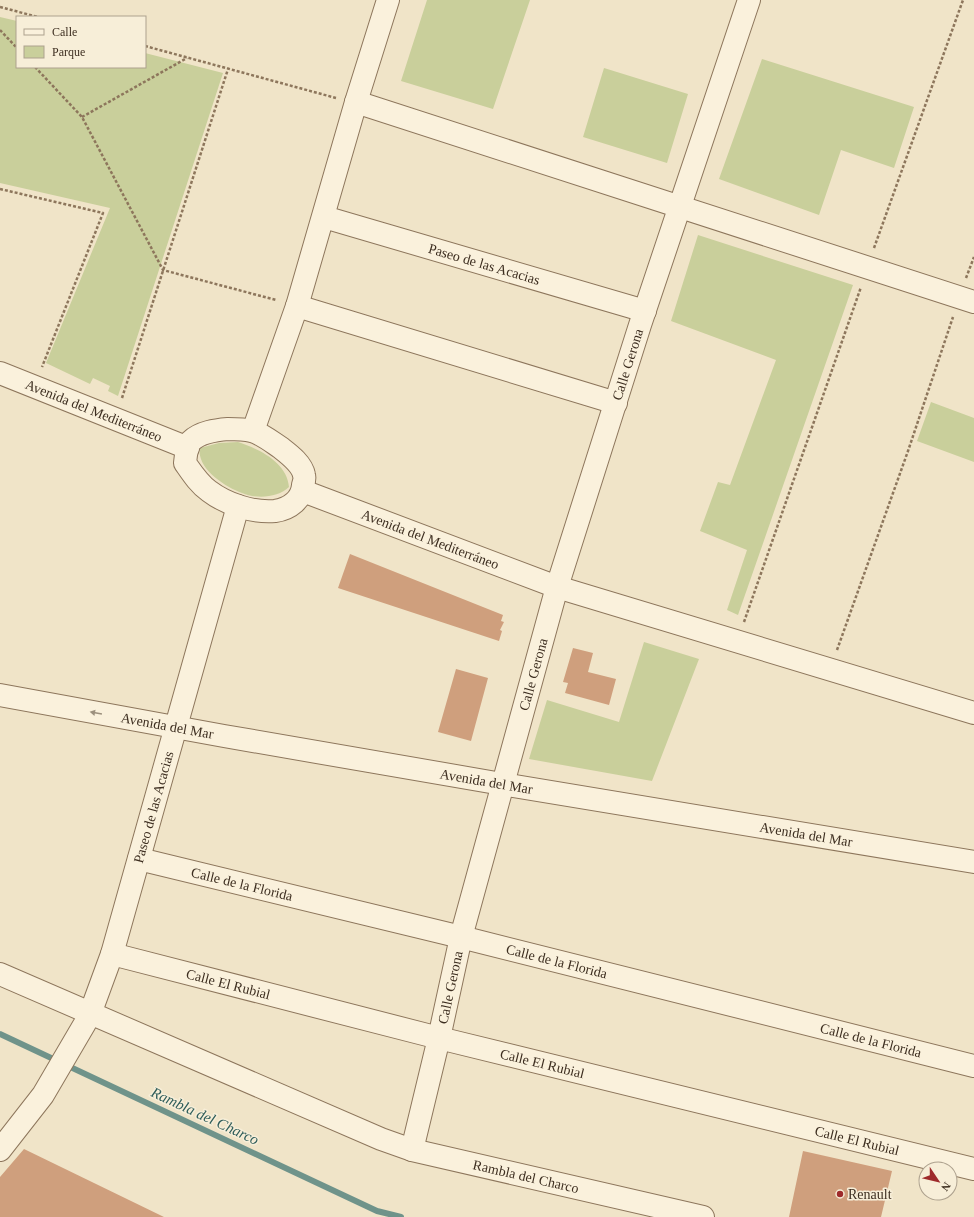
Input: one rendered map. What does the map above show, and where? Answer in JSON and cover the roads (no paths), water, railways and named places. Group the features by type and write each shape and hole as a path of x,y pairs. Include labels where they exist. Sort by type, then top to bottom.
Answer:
{"street":[{"path":"253,431 297,306 324,217 356,102 388,0"},
{"name":"Calle Gerona","path":"412,1150 439,1038 461,937 557,587 679,206 750,0"},
{"path":"356,102 967,299"},
{"name":"Paseo de las Acacias","path":"324,217 645,311"},
{"path":"297,306 616,403"},
{"name":"Avenida del Mediterráneo","path":"0,373 188,448"},
{"path":"228,429 253,431 275,444 297,462 304,476 303,491 295,503 288,507 276,511 258,510 238,506 219,498 198,480 185,463 188,448 192,441 214,430 228,429"},
{"name":"Avenida del Mediterráneo","path":"303,491 557,587 974,713"},
{"name":"Paseo de las Acacias","path":"0,1150 43,1096 87,1020 112,954 238,506"},
{"name":"Avenida del Mar","path":"0,695 502,784 974,862"},
{"name":"Calle de la Florida","path":"139,859 461,937 974,1066"},
{"name":"Calle El Rubial","path":"112,954 439,1038 974,1169"},
{"name":"Rambla del Charco","path":"0,974 87,1020 381,1139 412,1150 703,1217"}],"waterway":[{"name":"Rambla del Charco","path":"0,1034 377,1211 401,1217"}],"place":[{"name":"Renault","path":"840,1194"}]}
